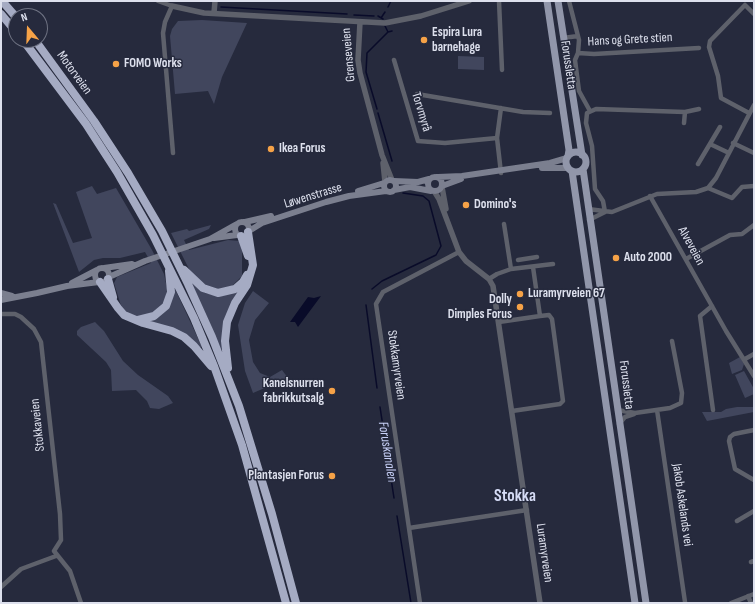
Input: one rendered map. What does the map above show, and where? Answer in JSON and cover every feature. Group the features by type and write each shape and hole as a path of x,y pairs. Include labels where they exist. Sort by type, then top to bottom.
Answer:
{"highway":[{"path":"1,14 8,22"},
{"path":"29,48 101,146 139,209 194,318 218,376 252,477 286,603"},
{"name":"Motorveien","path":"41,48 94,121 137,187 179,265 209,330 229,379"},
{"path":"249,232 252,255 251,274 231,310 226,328 225,341 229,379 256,458 296,603"},
{"path":"179,265 206,290 218,293 232,290 243,282 248,270 247,255 239,235"},
{"path":"135,320 154,316 166,306 171,292 168,265"},
{"path":"108,278 114,302"},
{"path":"99,282 121,312 135,320 172,331 184,337 194,346 218,376"}],"main road":[{"name":"Forussletta","path":"546,1 569,150 568,157"},
{"name":"Forussletta","path":"558,1 582,155"},
{"path":"582,155 577,153 550,163 501,171 463,179 442,186 440,190 433,191 410,187 394,190 396,187 393,181 418,182 429,179 433,176 462,176 501,171 533,168 570,170 578,172 583,169 585,160 582,155"},
{"path":"568,157 570,170"},
{"name":"Forussletta","path":"583,169 589,220 614,377 617,410 646,603"},
{"name":"Forussletta","path":"570,170 635,603"},
{"path":"438,177 442,182 442,186"},
{"path":"429,179 428,186 433,191"},
{"name":"Løwenstrasse","path":"245,222 384,182 393,181"},
{"path":"384,182 386,191"},
{"name":"Løwenstrasse","path":"249,232 262,223 326,202 349,196 386,191 390,192 394,190"},
{"path":"1,300 67,286 106,281 108,278 147,260 188,246 210,239 245,235 249,232 249,226 245,222 240,221 210,239"},
{"path":"235,225 234,230 239,235"},
{"path":"67,286 100,269 147,260"},
{"path":"100,269 108,272 108,278"},
{"path":"99,282 95,276 100,269"},
{"path":"1,294 15,297"}],"street":[{"path":"158,1 172,6 166,17 163,33 173,154"},
{"path":"214,13 215,1"},
{"path":"360,22 397,22 468,1"},
{"path":"499,1 502,70"},
{"name":"Hans og Grete stien","path":"569,1 578,36 578,53 594,54 700,48"},
{"path":"749,113 721,98 718,76 709,47 710,41 745,5 754,14"},
{"name":"Grenseveien","path":"172,6 196,12 360,22 358,66 382,155 393,181"},
{"name":"Hans og Grete stien","path":"563,38 578,36"},
{"path":"578,53 575,60 579,91 590,111"},
{"name":"Torvmyrå","path":"394,60 418,141 445,143 497,138"},
{"name":"Torvmyrå","path":"417,94 523,112 550,113"},
{"path":"588,209 612,212 650,196 663,193 696,192 708,188 716,178 754,105"},
{"path":"501,108 497,138 501,171"},
{"path":"605,212 603,201 594,186 592,146 586,123 586,116 590,111 596,109 607,109 685,112 699,109"},
{"path":"684,122 685,112"},
{"path":"698,164 720,127"},
{"path":"733,143 754,153"},
{"path":"710,144 729,153"},
{"name":"Grenseveien","path":"382,155 384,182"},
{"path":"442,186 447,218"},
{"path":"708,188 732,198 742,187 754,186"},
{"path":"433,191 439,199 459,252 466,261 489,279 497,274 511,269 553,264"},
{"name":"Alveveien","path":"650,196 712,306 754,376"},
{"path":"589,220 605,212"},
{"path":"504,224 511,269"},
{"path":"686,259 730,235 742,234 754,225"},
{"name":"Stokkamyrveien","path":"420,603 376,304 383,292 459,252"},
{"path":"518,260 537,257"},
{"path":"533,267 540,316"},
{"name":"Luramyrveien","path":"489,279 493,286 540,603"},
{"path":"712,306 700,316 713,410"},
{"name":"Stokkaveien","path":"1,314 12,314 21,317 34,329 40,342 60,514 61,537 54,550 56,556"},
{"path":"498,322 549,315 552,319 562,403 512,411"},
{"path":"619,424 626,417 635,413 676,407 682,399 672,341"},
{"path":"745,359 754,354"},
{"path":"617,410 635,413"},
{"name":"Jakob Askelands vei","path":"657,410 685,602"},
{"path":"754,430 737,433 729,439 734,467 754,480"},
{"path":"409,528 526,510"},
{"path":"737,521 754,511"},
{"path":"1,587 21,569 56,556 65,563 70,570 81,603"},
{"path":"731,603 754,594"},
{"path":"748,596 751,603"}],"shaded area":[{"path":"202,20 247,23 222,77 214,104 208,91 175,94 170,36 172,29 178,21"},
{"path":"458,56 484,57 484,70 458,69"},
{"path":"92,186 97,194 116,188 152,250 164,274 167,288 166,298 159,310 141,317 132,316 122,309 114,283 117,277 151,263 145,252 120,258 103,258 94,260 79,272 53,203 56,204 73,243 92,238 76,192"},
{"path":"211,225 209,229 184,240 189,250 228,240 240,241 242,251 242,276 230,288 224,290 209,288 199,282 190,271 171,233 187,229 189,231"},
{"path":"191,282 205,293 218,296 239,289 221,351"},
{"path":"173,289 175,289 202,347 199,348 148,321 155,318"},
{"path":"253,291 269,303 255,320 249,340 253,362 260,373 270,377 282,370 288,378 253,393 245,371 238,325 245,303"},
{"path":"321,296 298,327 295,322 290,322 308,297 314,298"},
{"path":"95,322 104,331 123,361 138,375 168,396 173,403 159,409 150,408 147,401 136,390 112,391 111,370 106,362 77,335 77,331 81,327"},
{"path":"740,357 744,364 742,370 732,374 729,363"},
{"path":"744,371 754,389 754,394 745,398 735,375"},
{"path":"737,407 754,407 754,412 707,421 702,412 721,412 726,409"}],"waterway":[{"path":"388,7 391,1"},
{"name":"Foruskanalen","path":"221,7 347,14"},
{"name":"Foruskanalen","path":"381,18 385,12"},
{"name":"Foruskanalen","path":"354,15 374,16"},
{"name":"Foruskanalen","path":"378,16 383,19"},
{"name":"Foruskanalen","path":"385,26 388,32 392,31"},
{"name":"Foruskanalen","path":"377,109 366,72 367,53 388,32"},
{"name":"Foruskanalen","path":"378,113 392,161"},
{"name":"Foruskanalen","path":"372,289 382,281 436,255 441,246 429,201 423,196 403,193"},
{"name":"Foruskanalen","path":"366,305 377,388"},
{"name":"Foruskanalen","path":"380,407 394,498"},
{"name":"Foruskanalen","path":"397,516 411,603"}],"place":[{"name":"Espira Lura barnehage","path":"424,40"},
{"name":"FOMO Works","path":"116,64"},
{"name":"Ikea Forus","path":"271,149"},
{"name":"Domino's","path":"466,205"},
{"name":"Auto 2000","path":"616,258"},
{"name":"Luramyrveien 67","path":"520,294"},
{"name":"Dolly Dimples Forus","path":"520,307"},
{"name":"Kanelsnurren fabrikkutsalg","path":"332,391"},
{"name":"Plantasjen Forus","path":"332,476"}],"district":[{"name":"Stokka","path":"515,497"}]}
